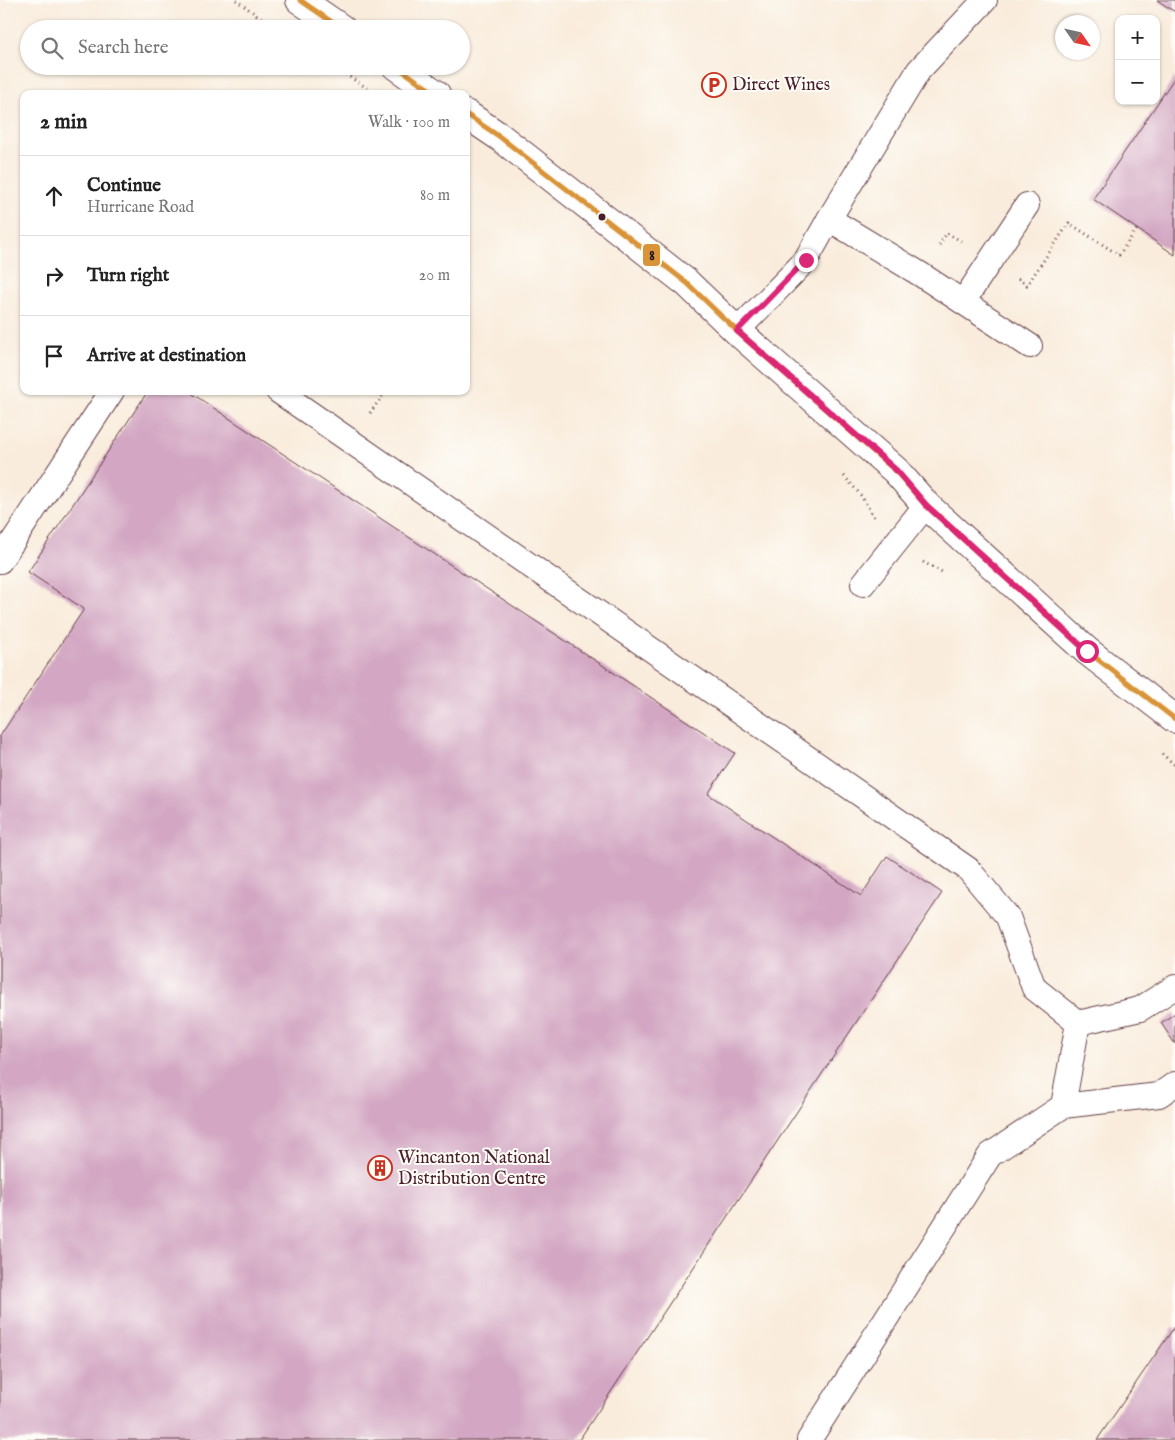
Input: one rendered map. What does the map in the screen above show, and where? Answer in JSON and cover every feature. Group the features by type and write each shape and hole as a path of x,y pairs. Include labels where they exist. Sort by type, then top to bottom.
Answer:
{"street":[{"path":"300,0 329,20"},
{"path":"409,75 430,90"},
{"path":"470,117 508,144 686,283 737,331 896,470 926,505 1087,651 1175,719"}],"lane":[{"path":"737,331 806,260 828,220 919,70 985,0"},
{"path":"963,302 1027,205"},
{"path":"828,220 920,274 1030,346"},
{"path":"0,561 109,395"},
{"path":"284,395 968,869 1008,917 1034,988 1078,1023"},
{"path":"863,584 926,505"},
{"path":"1078,1023 1140,1009 1175,987"},
{"path":"1063,1106 1078,1023"},
{"path":"809,1440 990,1155 1063,1106 1159,1095 1175,1084"}],"path":[{"path":"236,0 264,20"},
{"path":"347,75 369,89"},
{"path":"920,274 947,232 1027,286 1069,223 1119,255 1137,229"},
{"path":"842,475 860,494 891,547 944,572 951,579"},
{"path":"1160,753 1175,765"}],"building":[{"path":"1157,0 1175,0 1175,12"},
{"path":"1175,77 1175,255 1093,199 1156,105 1160,105 1160,99"},
{"name":"Wincanton National Distribution Centre","path":"145,395 194,395 735,753 708,794 861,896 887,856 942,893 579,1440 0,1440 0,736 84,609 28,572"},
{"path":"1175,1013 1175,1044 1161,1023"},
{"path":"1175,1326 1175,1440 1097,1440"}],"transit line":[{"name":"8","path":"300,0 329,20"},
{"name":"8","path":"409,75 430,90"},
{"name":"8","path":"470,117 500,137 687,283 737,331 896,471 926,505 1087,651 1175,719"}],"place":[{"name":"Direct Wines","path":"714,85"},
{"name":"Wincanton National Distribution Centre","path":"380,1168"}],"route":[{"path":"806,260 737,331 896,470 926,505 1087,651"}]}
